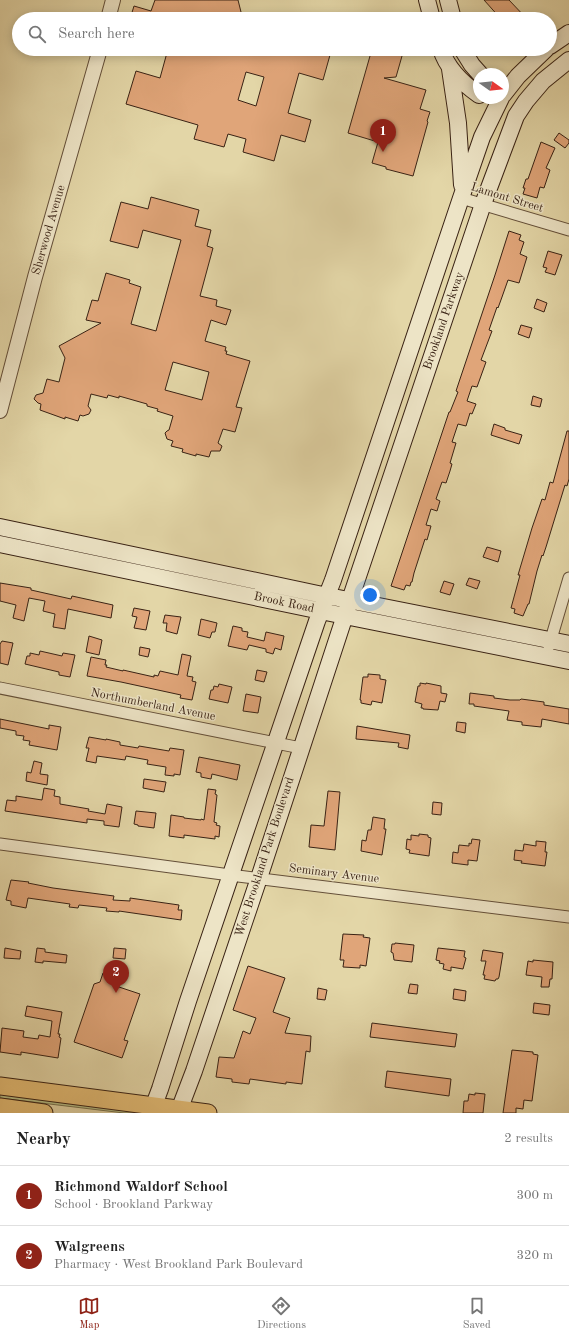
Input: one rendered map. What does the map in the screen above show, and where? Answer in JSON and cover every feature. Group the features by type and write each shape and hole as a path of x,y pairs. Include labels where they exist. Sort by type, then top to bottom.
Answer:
{"main road":[{"path":"427,0 430,12"},
{"path":"448,0 451,12"},
{"path":"557,41 569,33"},
{"path":"443,56 450,69 473,90"},
{"path":"466,56 475,68"},
{"name":"Brookland Parkway","path":"509,85 539,56"},
{"name":"Brookland Parkway","path":"350,600 483,204 516,116 526,101 543,82 569,60"},
{"path":"450,69 458,123 462,194"},
{"path":"509,98 526,101"},
{"name":"Brookland Parkway","path":"320,611 327,596 462,194 482,137 496,104"},
{"path":"506,104 516,116"},
{"name":"Brook Road","path":"0,527 327,596 569,644"},
{"name":"Brook Road","path":"0,544 569,661"},
{"name":"West Brookland Park Boulevard","path":"178,1111 259,878 350,600"},
{"path":"152,1110 320,611"},
{"path":"0,1086 152,1110 208,1113"},
{"path":"0,1107 44,1113"}],"street":[{"path":"110,12 113,0"},
{"name":"Sherwood Avenue","path":"0,411 98,56"},
{"name":"Lamont Street","path":"462,194 483,204 569,230"},
{"path":"546,656 569,578"},
{"name":"Northumberland Avenue","path":"0,688 302,748"},
{"name":"Seminary Avenue","path":"0,844 230,875 569,917"}],"green space":[{"path":"0,1092 134,1112 124,1113 0,1098"}],"building":[{"path":"155,0 238,0 241,12 132,12 134,6 151,11"},
{"path":"484,0 509,0 520,12 495,12"},
{"path":"166,56 330,56 323,80 299,73 288,113 311,120 305,142 281,135 274,161 243,152 246,139 228,134 224,147 194,139 198,125 126,104 136,71 160,78","holes":["246,72 264,77 256,106 238,100"]},
{"path":"370,56 402,56 396,77 384,78 426,90 420,109 430,112 413,176 386,169 386,167 372,163 378,142 348,133"},
{"path":"559,133 569,140 569,143 565,148 554,140"},
{"path":"541,142 555,148 546,168 550,170 544,188 540,187 537,198 523,194 525,188 523,188 526,179 528,179"},
{"path":"151,197 199,210 195,226 211,230 207,246 213,248 200,296 217,300 216,306 231,310 226,325 211,320 205,341 226,347 226,354 250,361 236,407 242,408 235,432 223,429 218,443 222,446 220,451 211,451 209,457 196,454 196,456 182,452 183,449 171,446 173,441 167,439 165,433 169,430 173,416 157,411 158,409 147,406 147,404 119,396 119,398 108,395 107,398 91,394 88,406 91,410 89,414 83,416 80,415 78,421 65,417 65,419 40,410 41,404 34,399 36,395 43,393 47,379 59,382 65,358 59,346 101,323 86,320 92,300 98,301 106,273 130,280 129,283 141,287 131,324 156,331 181,240 143,230 138,248 110,241 121,202 148,209","holes":["173,362 209,372 202,400 165,390"]},
{"path":"509,231 521,235 519,240 524,242 520,254 527,257 519,283 508,280 498,308 497,307 489,330 492,331 481,360 486,362 477,387 472,386 467,401 476,404 472,414 470,413 466,426 458,424 452,442 456,443 450,463 452,464 450,471 446,483 442,482 436,499 440,501 437,511 431,509 426,525 431,526 427,540 425,539 412,582 410,586 406,585 404,590 391,586 449,412 458,392 456,391"},
{"path":"548,251 562,255 555,275 545,272 547,268 543,267"},
{"path":"537,299 547,303 544,312 534,308"},
{"path":"521,325 532,328 529,338 518,334"},
{"path":"533,396 542,399 540,407 531,405"},
{"path":"494,424 505,428 505,430 522,435 519,444 491,435"},
{"path":"567,431 569,431 569,479 567,486 565,485 537,571 529,604 523,616 514,613 515,609 511,608 520,575 518,575 542,499 545,500 550,482 553,483"},
{"path":"487,547 501,551 498,562 483,557"},
{"path":"469,578 480,581 477,589 466,585"},
{"path":"444,581 454,584 450,595 440,592"},
{"path":"0,583 31,588 31,590 71,599 72,596 113,605 111,618 68,609 65,629 53,627 55,614 43,611 45,601 29,598 24,621 13,618 16,605 0,601"},
{"path":"134,608 150,611 146,630 134,628 137,617 132,616"},
{"path":"165,615 181,617 177,634 166,631 167,623 163,623"},
{"path":"201,619 217,623 215,632 212,632 210,638 198,635"},
{"path":"233,626 242,628 242,631 248,632 247,637 264,641 266,632 284,636 281,650 275,648 273,654 266,652 266,649 249,645 247,650 228,646"},
{"path":"89,636 102,640 99,655 86,652"},
{"path":"2,641 13,643 8,665 0,663 0,644"},
{"path":"140,647 150,649 148,657 139,655"},
{"path":"40,651 62,656 63,653 75,655 70,677 59,675 59,672 25,664 27,656 30,656 30,653 39,655"},
{"path":"182,654 191,656 187,676 193,677 192,681 196,682 192,700 180,698 181,695 87,676 91,657 106,660 106,667 123,671 154,677 154,675 158,676 160,671 178,675"},
{"path":"257,670 267,672 264,682 255,680"},
{"path":"368,674 380,675 380,679 386,680 382,703 372,701 371,705 361,703 360,700 363,677 368,677"},
{"path":"420,683 441,686 441,693 447,694 445,702 440,701 438,710 423,709 421,708 422,704 415,702"},
{"path":"219,684 232,687 228,703 209,699 211,690 213,690 214,686 218,687"},
{"path":"470,693 510,700 521,699 544,702 544,705 569,709 569,724 542,719 541,727 522,725 522,722 507,720 509,711 469,704"},
{"path":"246,694 261,697 258,713 243,711"},
{"path":"0,719 49,729 49,725 61,727 57,750 29,745 30,741 23,740 24,736 16,735 16,731 0,728"},
{"path":"457,722 466,723 465,733 456,731"},
{"path":"357,726 410,735 408,749 398,747 399,743 356,739"},
{"path":"89,737 120,742 120,745 138,748 139,746 169,751 170,748 184,750 180,775 165,775 166,767 147,764 148,760 126,756 125,760 97,756 96,763 86,761 89,748 86,748"},
{"path":"199,757 240,765 237,780 212,774 211,779 201,777 201,773 196,772"},
{"path":"34,761 42,763 40,774 48,775 47,785 26,781 27,772 31,773"},
{"path":"144,779 166,782 164,792 143,788"},
{"path":"44,788 55,790 54,796 60,797 60,804 89,809 88,811 105,814 107,804 122,807 119,827 104,825 104,821 87,819 87,823 5,811 7,800 16,801 16,796 42,800"},
{"path":"208,789 216,790 215,794 217,795 214,822 217,823 216,825 220,826 219,837 215,836 215,839 184,835 184,838 169,836 171,815 204,820"},
{"path":"328,791 340,792 335,850 309,847 311,825 324,826"},
{"path":"433,802 442,803 441,815 432,814"},
{"path":"136,811 156,813 154,828 134,824"},
{"path":"373,817 385,819 384,829 386,829 382,855 361,851 362,840 366,841 368,830 371,830"},
{"path":"419,834 428,835 428,837 431,838 429,856 409,853 410,850 406,849 407,839 411,840 411,835 419,836"},
{"path":"472,839 480,840 477,861 468,860 468,865 452,863 453,852 458,853 459,845 469,846"},
{"path":"536,841 546,842 545,852 547,852 545,866 521,863 522,861 514,860 515,850 523,851 524,844 536,846"},
{"path":"11,880 29,882 28,883 53,888 114,896 113,900 130,901 130,898 179,905 178,910 182,910 181,920 119,911 106,911 107,908 79,905 78,908 69,907 70,904 28,898 26,908 11,905 11,901 6,900"},
{"path":"343,934 364,935 363,937 370,938 366,966 360,965 360,968 343,967 344,960 340,960"},
{"path":"392,944 414,945 412,962 394,960 393,953 391,952"},
{"path":"5,948 21,951 20,959 4,958"},
{"path":"37,948 45,949 45,952 67,955 66,963 43,961 43,963 35,962"},
{"path":"114,948 126,949 125,959 113,958"},
{"path":"438,948 465,951 464,957 466,958 463,969 451,967 451,971 443,969 444,964 439,963 440,961 436,960"},
{"path":"483,950 503,953 499,977 495,981 484,979 485,975 483,975 486,961 481,961"},
{"path":"533,960 553,962 552,979 550,979 549,987 541,987 542,977 526,975 528,961 533,962"},
{"path":"248,966 285,978 273,1012 290,1018 285,1033 311,1036 310,1052 306,1051 302,1084 286,1082 286,1084 250,1079 249,1084 232,1082 232,1079 216,1077 219,1057 234,1058 243,1031 250,1034 256,1018 233,1010"},
{"path":"103,973 115,977 113,985 140,994 124,1040 128,1041 122,1058 74,1042 94,984 100,982"},
{"path":"410,984 418,985 417,994 408,993"},
{"path":"318,988 327,990 325,1000 317,999"},
{"path":"454,989 466,991 465,1001 453,999"},
{"path":"534,1003 550,1005 549,1015 533,1013"},
{"path":"27,1006 62,1012 58,1034 60,1034 59,1037 61,1038 58,1058 21,1052 21,1055 0,1052 2,1028 24,1031 23,1037 38,1039 39,1035 50,1037 52,1021 25,1016"},
{"path":"372,1023 457,1034 455,1047 370,1037"},
{"path":"512,1050 533,1052 533,1054 538,1055 532,1101 524,1100 523,1109 516,1108 516,1113 503,1113"},
{"path":"387,1071 451,1079 449,1096 385,1087"},
{"path":"475,1093 485,1094 483,1113 463,1113 464,1101 468,1101 469,1094 475,1095"}],"place":[{"name":"Richmond Waldorf School","path":"383,152"},
{"name":"Walgreens","path":"116,993"}]}
